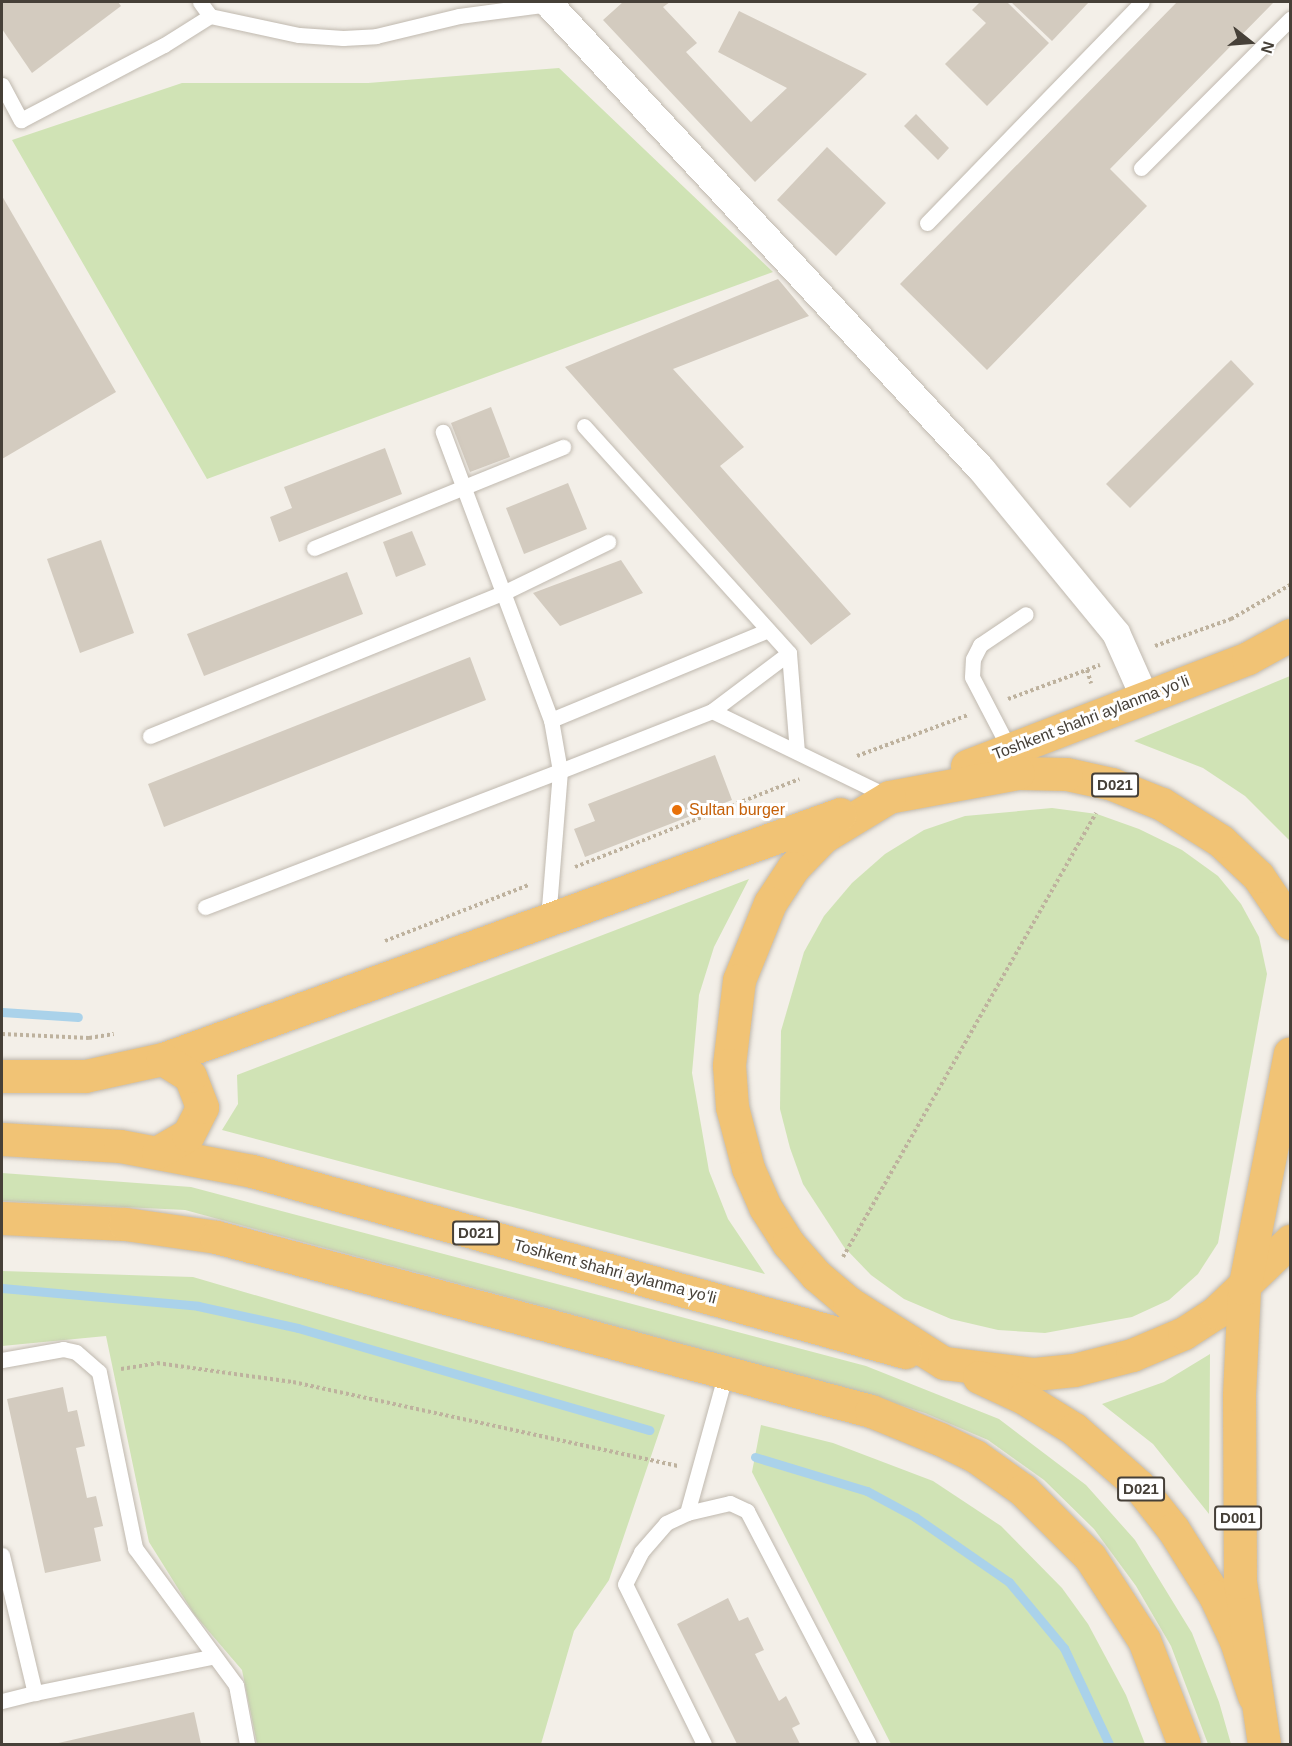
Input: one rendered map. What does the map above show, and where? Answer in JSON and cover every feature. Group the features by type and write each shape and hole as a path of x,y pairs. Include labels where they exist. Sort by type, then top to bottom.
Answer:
{"highway":[{"name":"Toshkent shahri aylanma yoʻli","path":"2,1076 85,1076 163,1059 889,797 1144,696 1248,658 1290,635"},
{"name":"Toshkent shahri aylanma yoʻli","path":"1290,923 1258,876 1221,841 1162,804 1112,784 1066,774 1018,773 889,797 823,837 781,885 746,960 732,1022 732,1107 748,1168 782,1235 827,1285 885,1329 944,1363 1034,1374 1094,1366 1141,1352 1184,1333 1244,1289 1290,1242"},
{"name":"D001","path":"1264,1744 1254,1696 1240,1582 1239,1395 1244,1289 1290,1053"},
{"path":"158,1152 188,1135 202,1107 190,1076 163,1059"},
{"name":"Toshkent shahri aylanma yoʻli","path":"2,1139 120,1146 252,1171 944,1363 1001,1386 1049,1413 1097,1447 1138,1486 1173,1529 1215,1596 1236,1641 1254,1696"},
{"path":"2,1218 125,1224 216,1237 726,1372 906,1423 975,1456 1023,1490 1084,1550 1125,1606 1161,1676 1184,1744"}],"street":[{"path":"550,3 982,470 1116,633 1144,696"}],"lane":[{"path":"200,2 210,16 299,35 343,38 375,36 459,16 550,3"},
{"path":"927,223 1142,2"},
{"path":"2,85 21,120 165,45 210,16"},
{"path":"1141,168 1290,19"},
{"path":"584,426 789,653 797,752"},
{"path":"443,432 551,720 560,771 548,920"},
{"path":"314,548 563,447"},
{"path":"150,736 503,593 608,542"},
{"path":"1010,750 972,677 973,659 980,645 1026,614"},
{"path":"551,720 768,630"},
{"path":"205,907 712,711 789,653"},
{"path":"712,711 889,797"},
{"path":"2,1360 63,1349 76,1352 99,1372 105,1385 135,1548 211,1657 236,1685 247,1744"},
{"path":"687,1513 696,1470 726,1372"},
{"path":"704,1744 625,1584 640,1552 666,1523 687,1513 730,1503 747,1511 868,1744"},
{"path":"2,1555 35,1693"},
{"path":"2,1701 211,1657"}],"path":[{"path":"375,945 828,767 1231,619 1290,585"},
{"path":"1087,670 1102,714"},
{"path":"827,1285 1112,784"},
{"path":"2,1034 89,1038 123,1032"},
{"path":"99,1372 157,1363 292,1382 696,1470"}],"green space":[{"path":"559,68 773,272 207,479 12,140 182,83 368,83"},
{"path":"1290,676 1290,841 1245,796 1203,768 1134,741"},
{"path":"1052,808 1097,814 1139,829 1182,850 1218,876 1241,904 1259,937 1267,974 1218,1243 1198,1274 1169,1300 1132,1317 1045,1333 998,1330 951,1319 904,1299 871,1275 844,1247 803,1184 790,1148 780,1109 781,1031 804,952 824,916 852,883 885,854 924,830 965,816"},
{"path":"749,879 714,947 699,995 692,1073 709,1171 728,1219 765,1274 222,1130 238,1104 237,1075"},
{"path":"2,1173 191,1187 866,1366 999,1419 1086,1485 1135,1540 1192,1633 1219,1702 1231,1744 1208,1744 1171,1646 1136,1586 1094,1529 1044,1480 988,1440 925,1413 859,1392 185,1210 2,1201"},
{"path":"2,1271 193,1277 665,1415 609,1580 574,1631 541,1744 257,1744 242,1670 194,1614 149,1542 106,1336 2,1346"},
{"path":"1210,1354 1209,1514 1153,1444 1102,1404 1164,1382"},
{"path":"761,1425 833,1443 933,1481 1001,1526 1062,1588 1088,1624 1126,1695 1145,1744 891,1744 752,1472"}],"building":[{"path":"2,2 118,2 121,6 32,73 2,29"},
{"path":"623,2 670,2 663,7 697,43 686,52 751,122 787,88 718,52 739,11 867,74 755,182 603,20"},
{"path":"980,2 1007,2 1049,43 987,106 945,64 986,23 972,10"},
{"path":"1011,2 1089,2 1052,41"},
{"path":"1177,2 1274,2 1110,169 1147,206 987,370 900,284"},
{"path":"916,114 949,148 938,160 904,126"},
{"path":"827,147 886,203 836,256 777,200"},
{"path":"2,196 116,392 2,459"},
{"path":"778,279 809,316 673,369 744,447 720,466 851,614 811,645 565,367"},
{"path":"1231,360 1254,384 1130,508 1106,484"},
{"path":"491,407 510,457 470,472 451,423"},
{"path":"385,448 402,494 279,542 270,517 292,508 284,487"},
{"path":"568,483 587,529 524,554 506,508"},
{"path":"412,531 426,565 396,577 383,542"},
{"path":"101,540 134,633 80,653 47,559"},
{"path":"621,560 643,593 560,626 533,593"},
{"path":"347,572 363,614 204,676 187,634"},
{"path":"470,657 486,700 164,827 148,784"},
{"path":"715,755 732,800 585,857 574,829 595,821 588,804"},
{"path":"63,1387 68,1412 77,1410 85,1446 76,1448 87,1498 96,1496 103,1526 94,1528 101,1561 45,1573 7,1399"},
{"path":"728,1598 739,1621 748,1617 764,1650 755,1654 779,1701 786,1696 800,1724 792,1728 800,1744 737,1744 677,1624"},
{"path":"194,1712 201,1744 54,1744"}],"waterway":[{"path":"2,1012 78,1017"},
{"path":"2,1288 198,1306 298,1328 650,1430"},
{"path":"755,1457 867,1491 915,1517 1009,1582 1064,1648 1109,1744"}],"place":[{"name":"Sultan burger","path":"677,810"}]}
